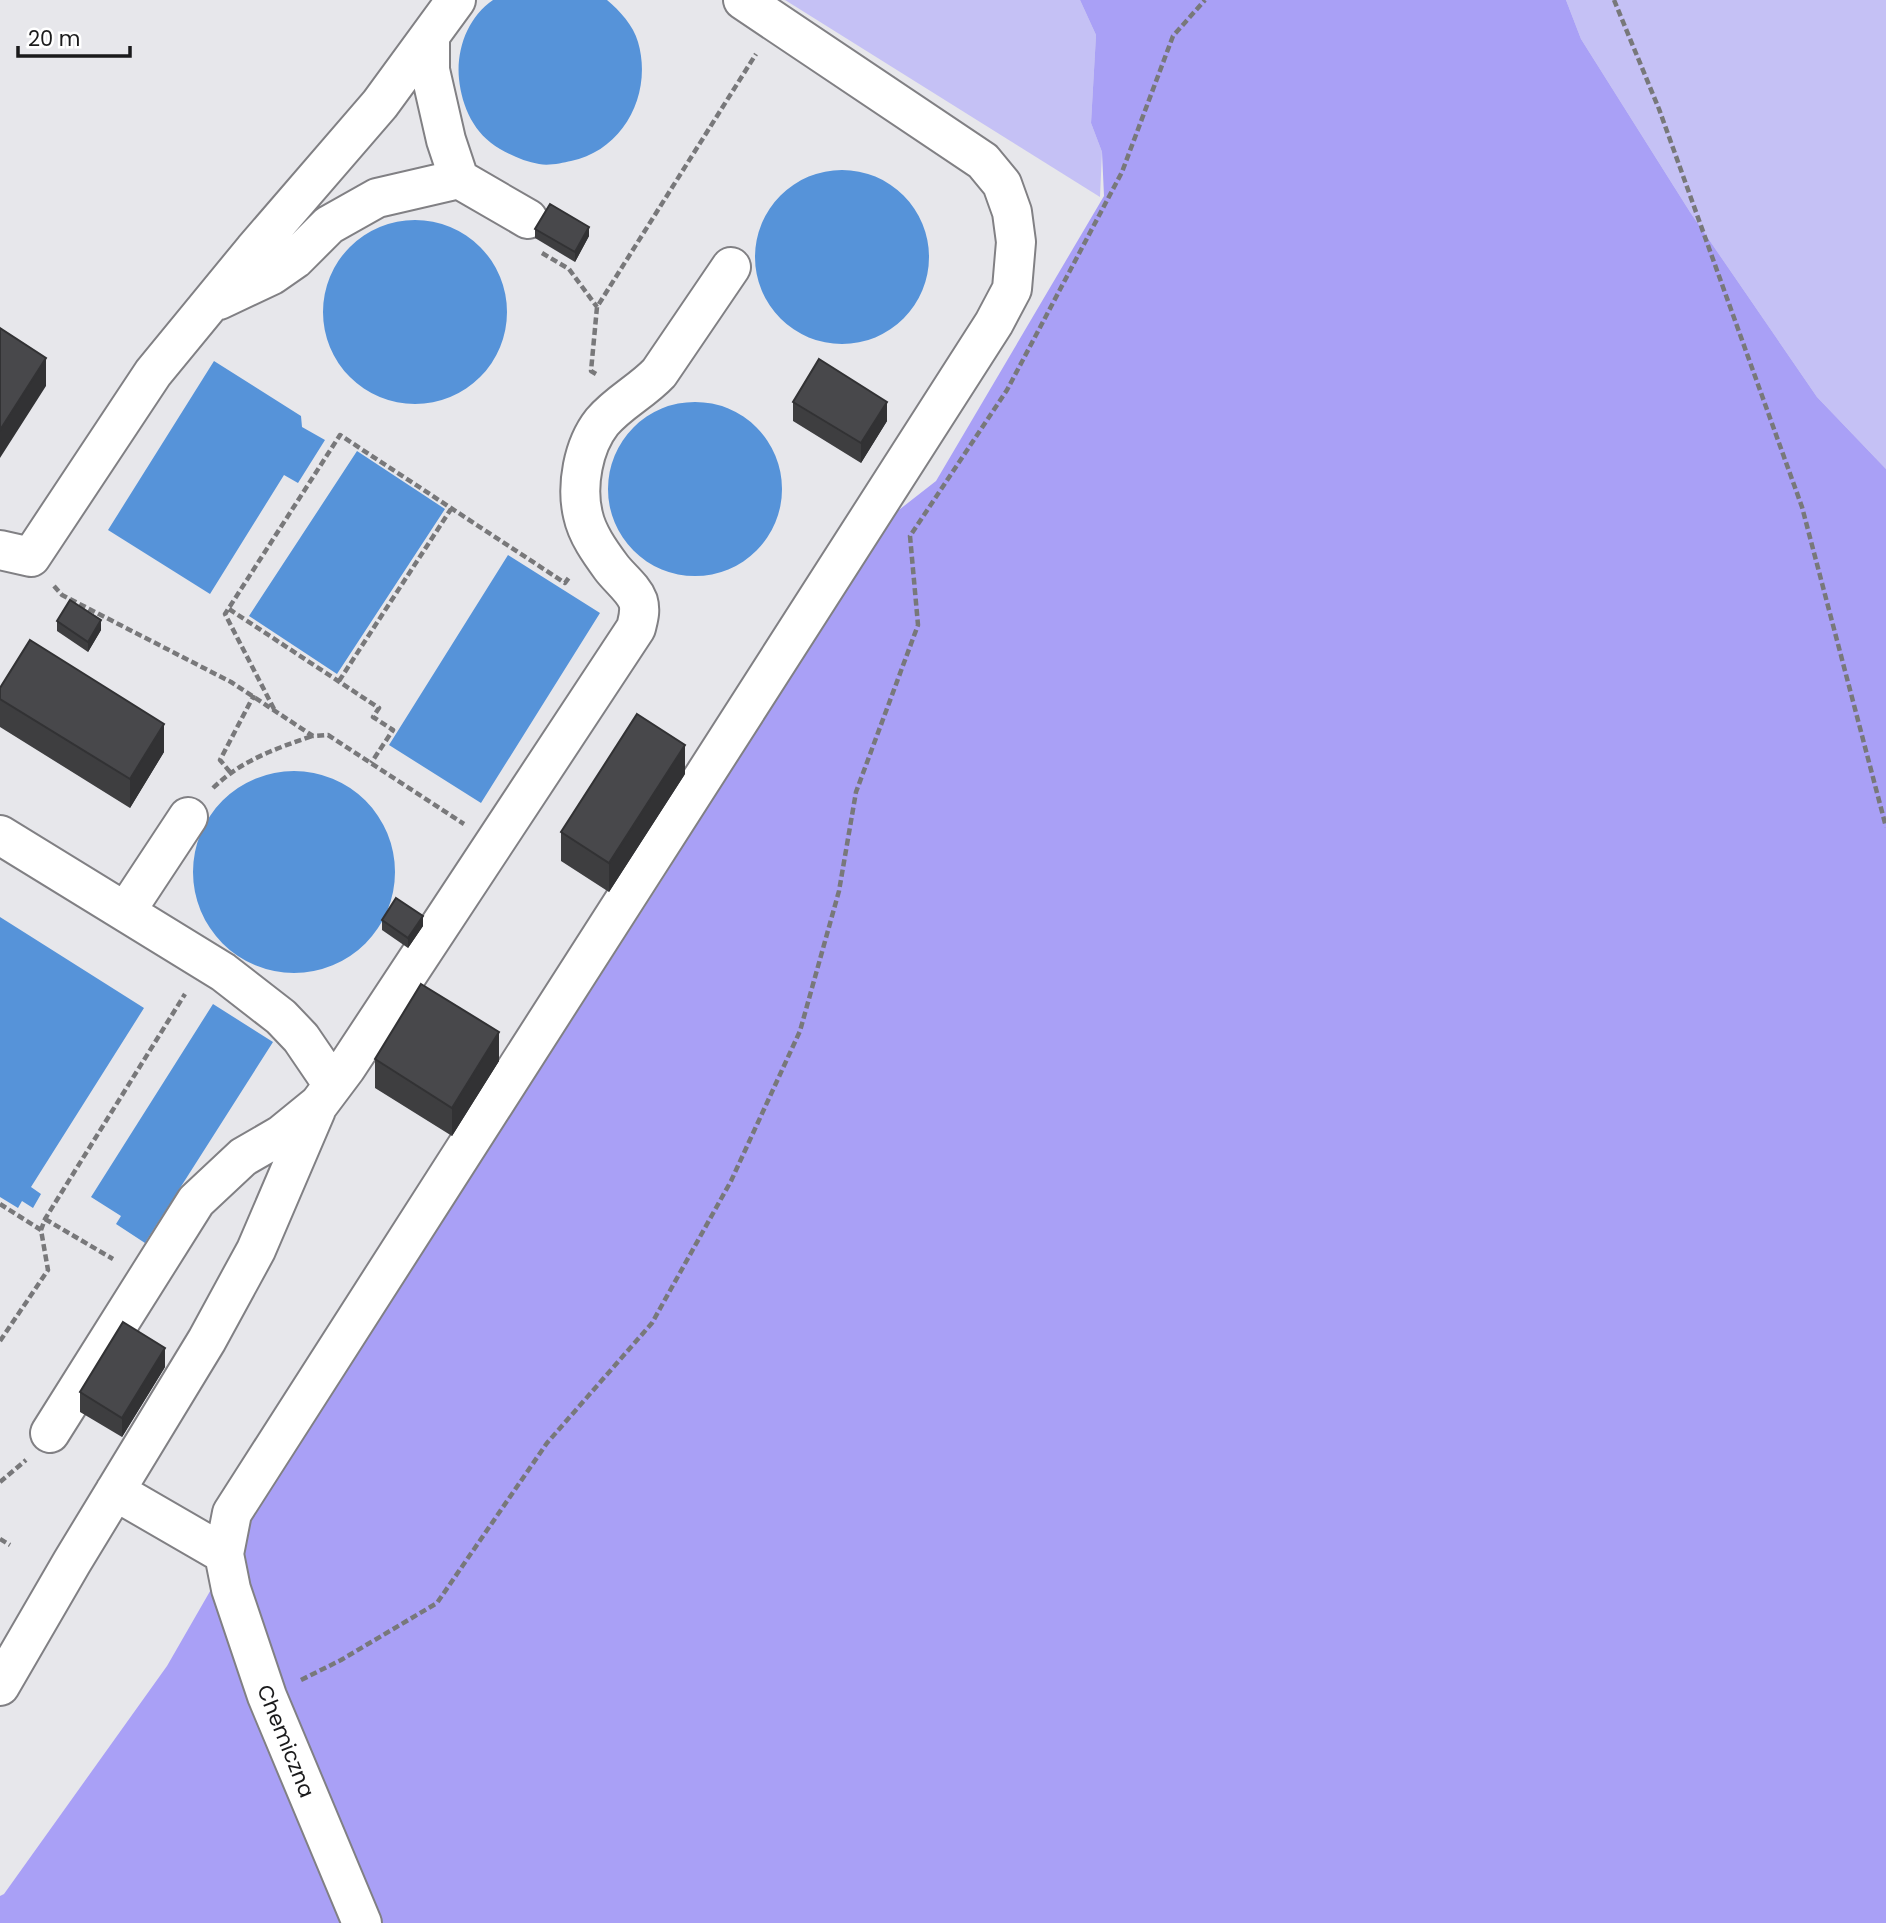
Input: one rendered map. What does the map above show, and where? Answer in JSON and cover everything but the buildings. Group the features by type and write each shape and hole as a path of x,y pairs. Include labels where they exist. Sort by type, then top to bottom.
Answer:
{"street":[{"path":"15,554 153,373 380,104 456,0"},
{"path":"115,1491 223,1554 232,1513 986,335 1012,289 1016,242 1012,212 1002,184 984,161 743,0"},
{"path":"430,36 430,70 446,140 459,178 528,219"},
{"path":"209,305 271,275 295,259 329,225 377,198 459,178"},
{"path":"0,1686 207,1340 256,1250 326,1095 635,628 639,613 637,600 593,540 583,517 582,470 600,425 629,396 646,387 659,373 731,267"},
{"path":"126,911 188,817"},
{"path":"0,835 206,960 281,1017 301,1038 326,1095"},
{"path":"50,1433 196,1201 243,1157 281,1135 326,1095"},
{"name":"Chemiczna","path":"223,1554 230,1589 267,1696 362,1923"}],"path":[{"path":"267,1696 341,1660 437,1603 547,1443 652,1323 731,1181 800,1031 839,891 856,792 918,625 910,536 1007,390 1122,172 1173,36 1205,0"},
{"path":"1614,0 1659,109 1802,507 1886,827"},
{"path":"629,396 591,371 597,307 777,21"},
{"path":"528,219 522,240 569,269 597,307"},
{"path":"274,709 225,614 340,435 565,583 593,540"},
{"path":"340,681 451,509"},
{"path":"15,554 62,594 254,695 313,736"},
{"path":"229,609 379,708 373,717 393,730 371,763"},
{"path":"230,772 220,760 254,695"},
{"path":"188,817 230,772 274,750 313,736 328,735 494,844"},
{"path":"0,1341 48,1270 41,1230 45,1219 206,960"},
{"path":"0,1204 41,1230"},
{"path":"45,1219 147,1279"},
{"path":"0,1539 10,1545"}],"shaded area":[{"path":"785,0 1080,0 1096,35 1091,123 1102,152 1100,197"},
{"path":"1080,0 1566,0 1581,39 1690,212 1817,397 1886,469 1886,1923 0,1923 0,1896 167,1666 255,1513 664,877 886,520 936,481 1104,196 1102,152 1091,123 1096,35"},
{"path":"1566,0 1886,0 1886,469 1817,397 1690,212 1581,39"}],"water":[{"path":"493,0 607,0 626,19 638,42 642,61 641,81 630,116 606,145 590,155 543,165 505,152 476,128 466,109 461,89 460,56 470,25"},
{"path":"842,170 875,176 904,195 923,224 929,257 923,290 904,319 875,338 842,344 809,338 780,319 761,290 755,257 761,224 780,195 809,176"},
{"path":"415,220 433,221 450,227 466,235 480,247 492,261 500,277 506,294 506,330 500,347 492,363 480,377 466,389 450,397 433,403 415,404 397,403 380,397 364,389 350,377 338,363 330,347 324,330 323,312 324,294 330,277 338,261 350,247 364,235 380,227 397,221"},
{"path":"214,361 301,416 302,427 325,440 298,483 284,475 210,594 108,530"},
{"path":"695,402 728,408 757,427 776,456 782,489 776,522 757,551 728,570 695,576 662,570 633,551 614,522 608,489 614,456 633,427 662,408"},
{"path":"357,451 445,509 337,674 249,616"},
{"path":"508,555 600,613 481,803 389,745"},
{"path":"294,771 333,778 366,800 388,833 395,872 388,911 366,944 333,966 294,973 255,966 222,944 200,911 193,872 200,833 222,800 255,778"},
{"path":"0,917 144,1008 31,1187 41,1194 33,1208 22,1201 18,1208 0,1197"},
{"path":"213,1004 273,1042 145,1243 116,1224 121,1216 91,1197"}]}
